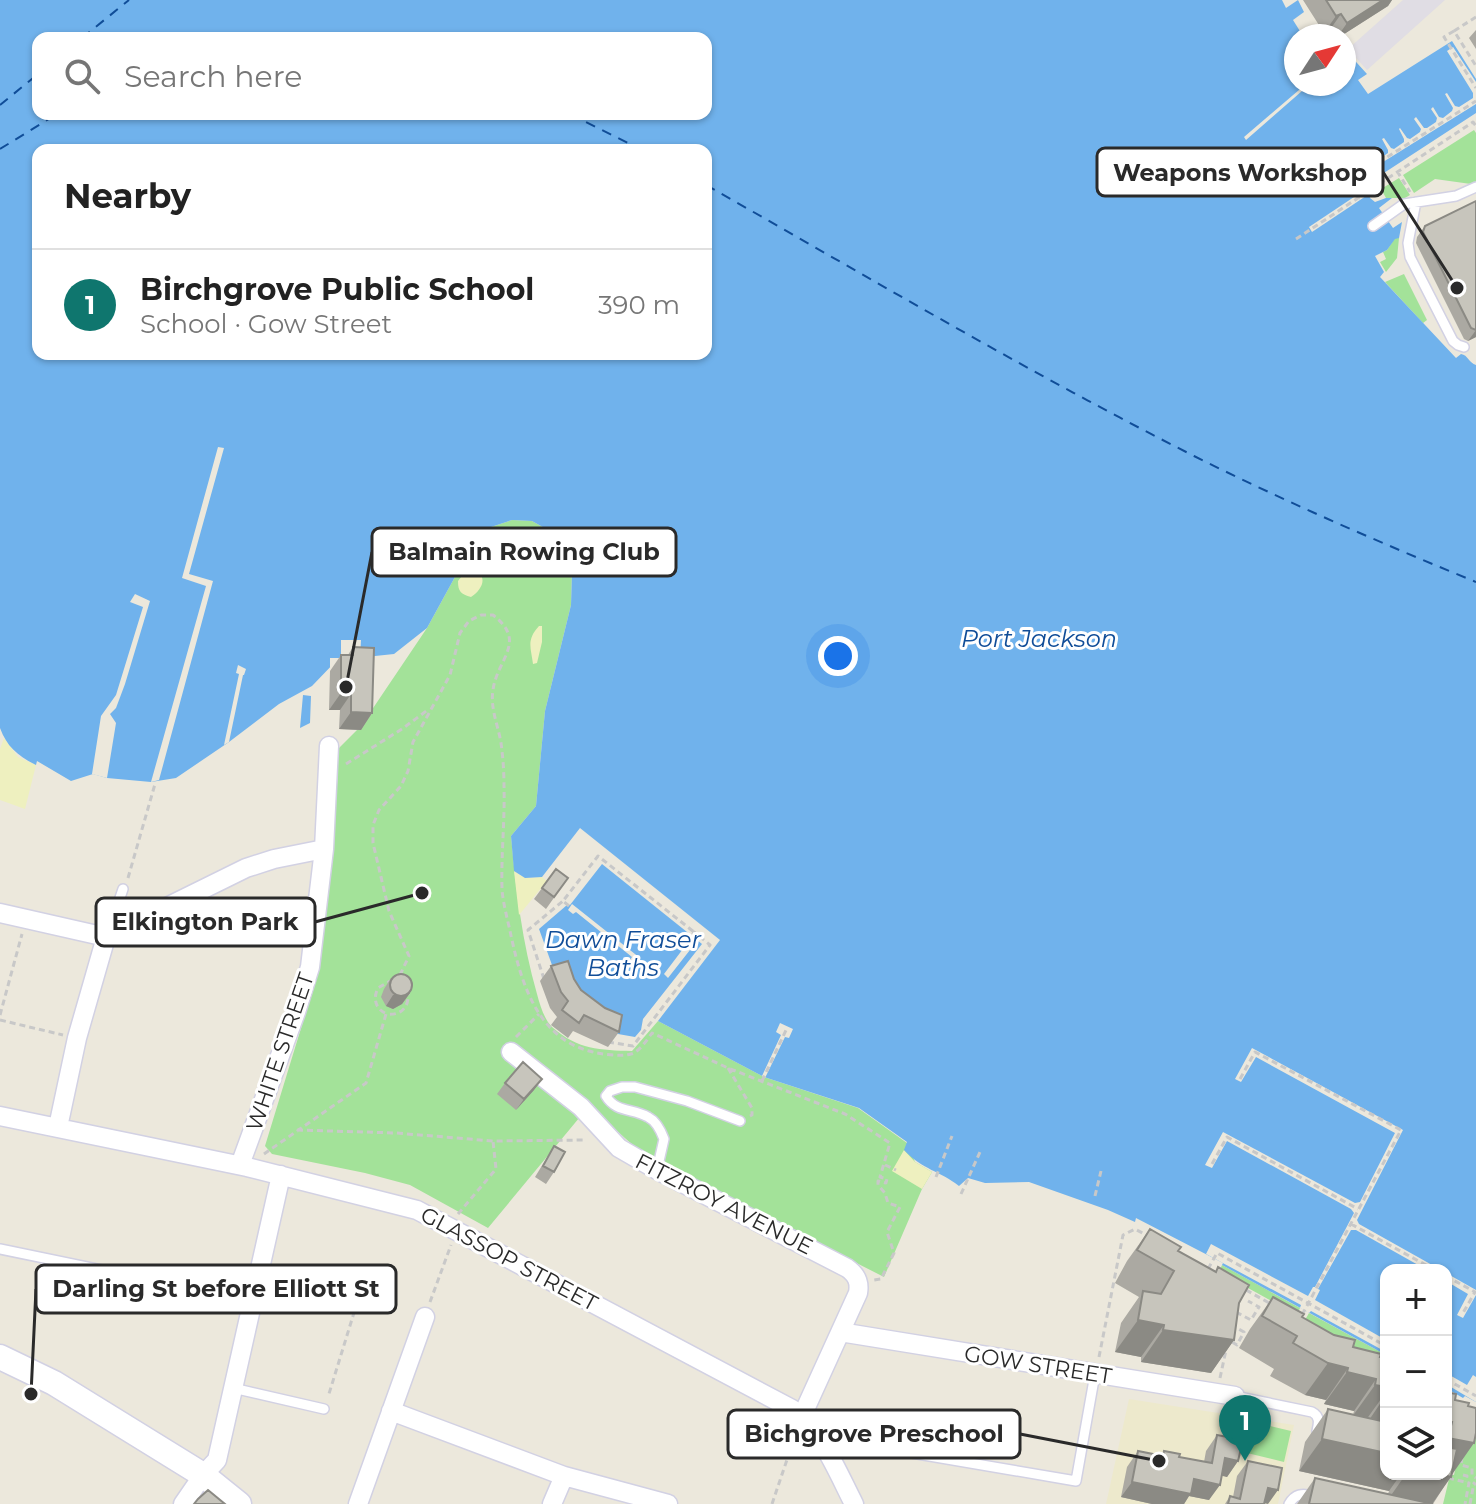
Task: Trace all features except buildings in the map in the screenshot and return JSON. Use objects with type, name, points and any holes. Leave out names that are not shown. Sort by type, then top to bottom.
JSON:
[{"type":"street","name":"WHITE STREET","points":[[243,1166],[310,967],[324,849],[329,746]]},
{"type":"street","points":[[0,913],[106,937],[246,868],[324,849]]},
{"type":"street","points":[[58,1127],[77,1038],[106,937]]},
{"type":"street","name":"FITZROY AVENUE","points":[[512,1046],[581,1107],[619,1148],[847,1268],[856,1275],[858,1287]]},
{"type":"street","name":"GLASSOP STREET","points":[[0,1116],[243,1166],[417,1210],[802,1416],[818,1437],[854,1504]]},
{"type":"street","points":[[183,1504],[217,1460],[281,1175]]},
{"type":"street","points":[[802,1416],[858,1287]]},
{"type":"street","points":[[358,1504],[425,1317]]},
{"type":"street","name":"GOW STREET","points":[[840,1332],[1226,1394]]},
{"type":"street","points":[[0,1357],[54,1383],[203,1475],[239,1504]]},
{"type":"street","points":[[391,1411],[564,1476],[668,1504]]},
{"type":"street","points":[[552,1504],[564,1476]]},
{"type":"lane","points":[[1373,226],[1404,204],[1456,196],[1476,187]]},
{"type":"lane","points":[[1416,202],[1408,243],[1410,257],[1453,341],[1464,347]]},
{"type":"lane","points":[[106,937],[123,889]]},
{"type":"lane","points":[[657,1170],[664,1139],[659,1128],[650,1117],[620,1109],[609,1102],[606,1096],[610,1091],[635,1087],[687,1101],[740,1121]]},
{"type":"lane","points":[[0,1249],[252,1301]]},
{"type":"lane","points":[[818,1437],[1076,1481],[1095,1374]]},
{"type":"lane","points":[[233,1388],[324,1409]]},
{"type":"lane","points":[[1226,1394],[1312,1412],[1318,1417],[1317,1433]]},
{"type":"lane","points":[[1289,1504],[1294,1497],[1304,1493],[1328,1500]]},
{"type":"path","points":[[1476,17],[1444,37],[1476,88]]},
{"type":"path","points":[[1454,31],[1476,66]]},
{"type":"path","points":[[1362,173],[1476,101]]},
{"type":"path","points":[[1296,239],[1473,122],[1476,126]]},
{"type":"path","points":[[1397,171],[1416,202]]},
{"type":"path","points":[[406,989],[408,1001],[403,1011],[392,1015],[378,1008],[376,992],[382,984],[397,982],[409,956],[389,911],[373,843],[373,825],[379,810],[401,786],[408,771],[413,742],[450,675],[460,633],[469,621],[481,615],[493,615],[507,629],[510,646],[493,688],[492,708],[501,743],[504,786],[502,893],[527,993],[543,1019],[573,1044],[595,1053],[630,1055],[652,1033],[728,1068],[763,1079],[845,1114],[890,1143],[880,1177],[887,1179],[886,1183],[878,1181],[878,1185],[888,1203],[900,1207],[887,1232],[894,1253],[881,1279],[858,1287]]},
{"type":"path","points":[[329,774],[402,729],[431,707]]},
{"type":"path","points":[[123,889],[128,881],[155,784]]},
{"type":"path","points":[[548,989],[528,930],[563,901],[598,856],[710,945],[633,1046],[597,1038]]},
{"type":"path","points":[[563,901],[569,906]]},
{"type":"path","points":[[27,919],[0,1018],[77,1038]]},
{"type":"path","points":[[243,1166],[366,1083],[386,1014]]},
{"type":"path","points":[[512,1046],[539,1014]]},
{"type":"path","points":[[543,1019],[549,1017],[554,1022]]},
{"type":"path","points":[[763,1079],[787,1028]]},
{"type":"path","points":[[1240,1079],[1255,1052],[1401,1130],[1299,1320]]},
{"type":"path","points":[[728,1068],[752,1108],[752,1115],[740,1121]]},
{"type":"path","points":[[297,1130],[396,1133],[493,1141],[586,1140]]},
{"type":"path","points":[[936,1177],[952,1136]]},
{"type":"path","points":[[1212,1164],[1227,1137],[1359,1210]]},
{"type":"path","points":[[425,1317],[452,1228],[496,1169],[493,1141]]},
{"type":"path","points":[[961,1194],[980,1152]]},
{"type":"path","points":[[883,1165],[896,1170]]},
{"type":"path","points":[[1095,1196],[1101,1171]]},
{"type":"path","points":[[1351,1224],[1424,1264]]},
{"type":"path","points":[[1095,1374],[1123,1235],[1135,1229],[1147,1236]]},
{"type":"path","points":[[1208,1269],[1217,1253],[1380,1343]]},
{"type":"path","points":[[260,1264],[361,1290],[324,1409]]},
{"type":"path","points":[[1452,1279],[1475,1292],[1463,1313]]},
{"type":"path","points":[[1247,1291],[1273,1305]]},
{"type":"path","points":[[1235,1312],[1251,1320],[1259,1307],[1248,1301]]},
{"type":"path","points":[[1228,1340],[1237,1345],[1244,1332],[1229,1324]]},
{"type":"path","points":[[1221,1343],[1227,1347],[1226,1394]]},
{"type":"path","points":[[1452,1383],[1475,1398]]},
{"type":"path","points":[[772,1504],[802,1416]]},
{"type":"path","points":[[1463,1452],[1461,1473],[1467,1476],[1466,1482]]},
{"type":"path","points":[[1461,1465],[1472,1468],[1472,1475],[1476,1478]]},
{"type":"path","points":[[1452,1479],[1469,1483],[1467,1504]]},
{"type":"path","points":[[1467,1504],[1474,1483],[1476,1485]]},
{"type":"shaded area","points":[[1403,0],[1445,0],[1367,70],[1356,58],[1356,42]]},
{"type":"shaded area","points":[[1129,1399],[1294,1425],[1278,1504],[1106,1504]]},
{"type":"green space","points":[[1474,130],[1476,182],[1435,179],[1414,193],[1403,175]]},
{"type":"green space","points":[[1399,178],[1410,195],[1386,198],[1381,189]]},
{"type":"green space","points":[[1395,238],[1399,238],[1397,258],[1386,272],[1380,262],[1386,259],[1383,252]]},
{"type":"green space","points":[[1404,274],[1427,320],[1423,323],[1385,282]]},
{"type":"green space","points":[[512,520],[532,521],[548,530],[563,548],[572,572],[571,605],[545,711],[536,806],[511,836],[524,935],[539,1003],[545,1016],[552,1027],[571,1040],[590,1047],[620,1051],[632,1051],[658,1021],[764,1077],[858,1108],[907,1143],[915,1162],[932,1172],[884,1277],[654,1160],[589,1106],[488,1228],[410,1185],[272,1154],[265,1146],[320,966],[338,773],[332,755],[361,726],[427,628],[473,544],[488,528]]},
{"type":"green space","points":[[1222,1265],[1300,1308],[1297,1315],[1219,1272]]},
{"type":"green space","points":[[1309,1313],[1380,1352],[1380,1362],[1305,1320]]},
{"type":"green space","points":[[1476,1414],[1476,1504],[1443,1504],[1449,1480],[1454,1475],[1467,1421]]},
{"type":"green space","points":[[1240,1419],[1291,1431],[1284,1462],[1247,1453],[1236,1436]]},
{"type":"sand","points":[[472,569],[481,575],[482,582],[471,597],[461,592],[458,581]]},
{"type":"sand","points":[[542,626],[542,642],[537,663],[533,664],[531,640]]},
{"type":"sand","points":[[4,738],[18,757],[36,765],[25,809],[0,800],[0,749]]},
{"type":"sand","points":[[514,871],[525,878],[542,877],[547,881],[519,915]]},
{"type":"sand","points":[[904,1150],[915,1162],[932,1172],[922,1189],[892,1171]]},
{"type":"water","name":"Port Jackson","points":[[0,0],[1282,0],[1286,8],[1298,0],[1304,12],[1293,20],[1296,24],[1284,24],[1284,96],[1356,96],[1356,62],[1367,74],[1358,80],[1368,94],[1452,41],[1476,79],[1476,113],[1356,193],[1360,200],[1369,194],[1375,202],[1392,198],[1379,208],[1393,228],[1402,222],[1399,238],[1375,256],[1384,272],[1380,277],[1456,358],[1461,354],[1476,365],[1476,1402],[1452,1392],[1452,1264],[1380,1264],[1380,1352],[1136,1218],[1135,1222],[1029,1182],[985,1183],[968,1178],[959,1186],[911,1157],[904,1150],[907,1142],[859,1108],[764,1077],[658,1021],[720,940],[580,828],[542,877],[525,878],[514,871],[511,836],[536,806],[545,711],[571,605],[572,573],[563,548],[548,530],[532,521],[512,520],[488,528],[473,544],[427,628],[394,654],[337,660],[312,686],[279,704],[176,778],[151,782],[93,774],[71,781],[37,761],[36,765],[10,746],[0,728]]},
{"type":"water","points":[[303,695],[311,696],[310,723],[300,728]]},
{"type":"water","name":"Dawn Fraser Baths","points":[[602,864],[702,944],[643,1019],[641,1030],[635,1037],[594,1024],[552,965],[539,929],[570,905]]},
{"type":"pier","points":[[1453,47],[1476,82],[1476,104],[1359,177],[1349,161],[1352,159],[1361,169],[1371,163],[1368,149],[1374,158],[1379,159],[1388,153],[1382,139],[1394,149],[1404,142],[1400,128],[1410,139],[1420,132],[1414,119],[1416,117],[1424,128],[1436,122],[1433,107],[1443,118],[1453,108],[1445,94],[1459,107],[1473,98],[1473,93],[1447,51]]},
{"type":"pier","points":[[1292,96],[1296,96],[1246,140],[1244,137]]},
{"type":"pier","points":[[1357,195],[1360,200],[1312,232],[1309,227]]},
{"type":"pier","points":[[218,447],[224,448],[189,574],[213,581],[159,780],[151,782],[206,586],[182,578]]},
{"type":"pier","points":[[135,594],[150,601],[125,684],[116,708],[110,714],[116,723],[107,778],[92,774],[101,716],[116,695],[143,607],[130,602]]},
{"type":"pier","points":[[341,640],[361,640],[360,659],[376,661],[362,661],[330,671],[330,658],[341,658]]},
{"type":"pier","points":[[238,665],[246,669],[229,742],[224,745],[239,674],[236,673]]},
{"type":"pier","points":[[572,904],[640,958],[636,964],[630,960],[632,957],[576,912],[573,914],[568,910]]},
{"type":"pier","points":[[692,937],[697,941],[668,978],[664,974]]},
{"type":"pier","points":[[780,1023],[793,1029],[789,1038],[785,1037],[765,1078],[762,1076],[781,1035],[776,1032]]},
{"type":"pier","points":[[1252,1048],[1403,1130],[1357,1220],[1359,1224],[1430,1264],[1416,1264],[1351,1230],[1315,1300],[1380,1337],[1380,1349],[1311,1311],[1309,1313],[1300,1308],[1301,1305],[1206,1254],[1211,1244],[1308,1296],[1354,1213],[1351,1209],[1227,1141],[1212,1168],[1205,1165],[1223,1132],[1355,1203],[1360,1202],[1395,1133],[1256,1057],[1241,1082],[1235,1079]]},
{"type":"pier","points":[[1452,1276],[1476,1290],[1463,1318],[1457,1315],[1468,1294],[1452,1285]]},
{"type":"pier","points":[[1473,1375],[1476,1377],[1476,1402],[1452,1388],[1452,1376],[1467,1385]]},
{"type":"ferry route","points":[[89,32],[129,0]]},
{"type":"ferry route","points":[[0,105],[32,79]]},
{"type":"ferry route","points":[[0,149],[47,120]]},
{"type":"ferry route","points":[[582,120],[630,144]]},
{"type":"ferry route","points":[[712,188],[1009,358],[1194,456],[1334,522],[1476,582]]},
{"type":"place","name":"Weapons Workshop","points":[[1457,288]]},
{"type":"place","name":"Balmain Rowing Club","points":[[346,687]]},
{"type":"place","name":"Elkington Park","points":[[422,893]]},
{"type":"place","name":"Darling St before Elliott St","points":[[31,1394]]},
{"type":"place","name":"Bichgrove Preschool","points":[[1159,1461]]},
{"type":"place","name":"Birchgrove Public School","points":[[1245,1461]]}]
